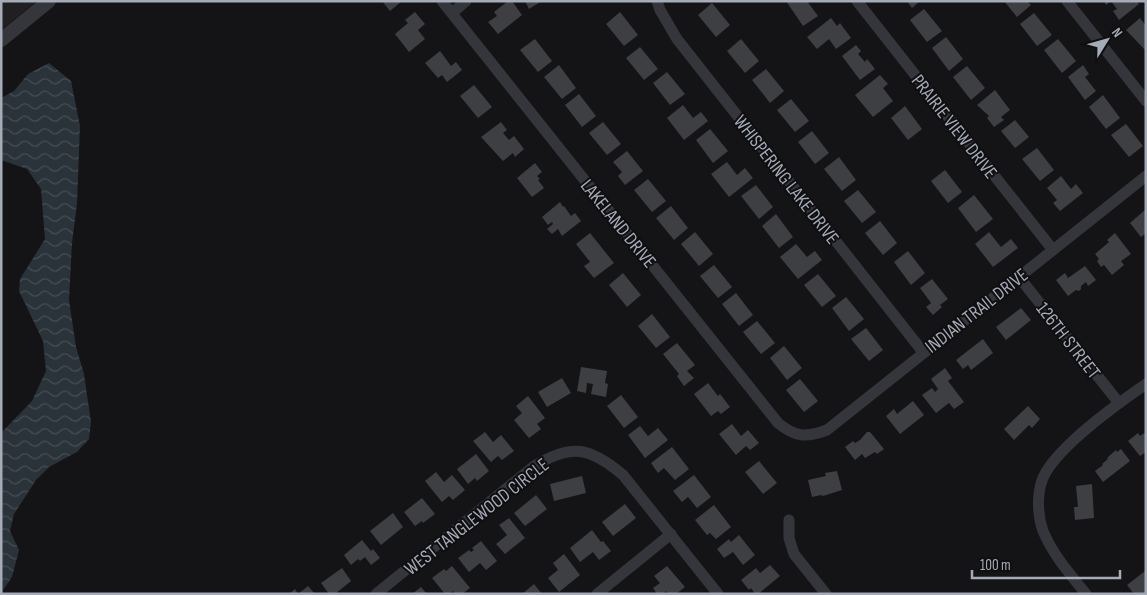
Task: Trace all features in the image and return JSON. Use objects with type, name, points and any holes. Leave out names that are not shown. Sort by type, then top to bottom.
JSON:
[{"type":"street","points":[[1,40],[49,1]]},
{"type":"street","name":"LAKELAND DRIVE","points":[[442,1],[778,423],[790,433],[803,435]]},
{"type":"street","points":[[452,13],[466,1]]},
{"type":"street","name":"WHISPERING LAKE DRIVE","points":[[657,1],[660,10],[677,38],[923,352]]},
{"type":"street","name":"PRAIRIE VIEW DRIVE","points":[[857,1],[1053,250]]},
{"type":"street","points":[[1066,1],[1146,101]]},
{"type":"street","name":"INDIAN TRAIL DRIVE","points":[[803,435],[816,434],[827,430],[1146,176]]},
{"type":"street","name":"126TH STREET","points":[[1019,277],[1119,403]]},
{"type":"street","points":[[1086,594],[1056,556],[1043,530],[1037,500],[1045,473],[1066,448],[1119,403],[1146,384]]},
{"type":"street","name":"WEST TANGLEWOOD CIRCLE","points":[[376,594],[533,467],[567,452],[582,451],[602,459],[623,475],[671,534]]},
{"type":"street","points":[[789,520],[789,538],[794,554],[826,594]]},
{"type":"street","points":[[597,594],[671,534],[718,594]]},
{"type":"shaded area","points":[[1,1],[37,1],[1,30]]},
{"type":"water","points":[[49,63],[71,81],[80,126],[77,203],[72,243],[69,300],[76,347],[84,374],[91,422],[89,439],[77,452],[49,467],[36,480],[14,514],[10,531],[19,550],[12,577],[1,593],[1,433],[32,401],[46,371],[43,341],[19,291],[20,279],[45,239],[41,189],[27,169],[1,160],[1,98],[14,91],[28,74]]},
{"type":"building","points":[[382,1],[402,1],[390,11]]},
{"type":"building","points":[[508,1],[512,1],[522,15],[498,34],[488,22],[497,16],[494,12]]},
{"type":"building","points":[[525,1],[542,1],[529,9]]},
{"type":"building","points":[[786,1],[807,1],[818,16],[803,26]]},
{"type":"building","points":[[907,1],[920,1],[912,8]]},
{"type":"building","points":[[1004,1],[1027,1],[1031,5],[1017,17]]},
{"type":"building","points":[[1111,1],[1137,1],[1139,4],[1119,20],[1113,11],[1117,9]]},
{"type":"building","points":[[712,3],[730,25],[716,37],[698,15]]},
{"type":"building","points":[[924,9],[942,31],[927,42],[910,20]]},
{"type":"building","points":[[415,12],[425,24],[418,30],[425,39],[409,52],[395,34],[408,23],[405,20]]},
{"type":"building","points":[[620,12],[638,35],[624,46],[606,24]]},
{"type":"building","points":[[1034,13],[1052,35],[1037,46],[1020,24]]},
{"type":"building","points":[[831,18],[837,26],[840,23],[851,38],[836,49],[829,39],[817,49],[807,37]]},
{"type":"building","points":[[1140,18],[1146,26],[1146,51],[1126,30]]},
{"type":"building","points":[[946,37],[963,59],[949,71],[932,48]]},
{"type":"building","points":[[535,39],[552,61],[538,72],[520,50]]},
{"type":"building","points":[[741,39],[759,61],[745,73],[727,51]]},
{"type":"building","points":[[1058,39],[1076,61],[1062,73],[1044,50]]},
{"type":"building","points":[[856,45],[861,51],[858,54],[865,62],[867,59],[875,69],[860,80],[842,56]]},
{"type":"building","points":[[640,47],[658,69],[644,80],[626,58]]},
{"type":"building","points":[[440,51],[451,66],[456,62],[462,70],[447,82],[442,75],[438,78],[425,63]]},
{"type":"building","points":[[559,65],[576,88],[562,99],[544,77]]},
{"type":"building","points":[[1083,65],[1089,74],[1085,77],[1096,91],[1085,100],[1068,77]]},
{"type":"building","points":[[967,66],[985,88],[971,100],[953,77]]},
{"type":"building","points":[[766,69],[784,91],[770,103],[752,80]]},
{"type":"building","points":[[667,72],[685,94],[670,105],[653,83]]},
{"type":"building","points":[[880,75],[888,84],[883,88],[893,101],[873,117],[855,95]]},
{"type":"building","points":[[474,85],[492,107],[478,118],[460,96]]},
{"type":"building","points":[[995,90],[1010,110],[1001,117],[1004,120],[994,127],[987,118],[989,116],[977,105]]},
{"type":"building","points":[[579,94],[596,116],[582,127],[565,105]]},
{"type":"building","points":[[1103,95],[1120,118],[1106,129],[1089,107]]},
{"type":"building","points":[[791,99],[809,121],[795,132],[777,110]]},
{"type":"building","points":[[683,105],[693,118],[701,112],[708,121],[684,140],[667,118]]},
{"type":"building","points":[[905,106],[922,129],[908,140],[891,118]]},
{"type":"building","points":[[1015,120],[1029,137],[1015,148],[1001,131]]},
{"type":"building","points":[[501,122],[507,130],[503,133],[509,140],[514,136],[524,149],[515,157],[513,153],[503,161],[481,137]]},
{"type":"building","points":[[603,122],[621,144],[607,155],[589,133]]},
{"type":"building","points":[[1126,124],[1143,146],[1129,157],[1111,135]]},
{"type":"building","points":[[710,129],[728,151],[713,163],[696,140]]},
{"type":"building","points":[[812,131],[829,153],[815,164],[798,142]]},
{"type":"building","points":[[1037,148],[1054,170],[1040,181],[1022,159]]},
{"type":"building","points":[[627,151],[643,171],[625,185],[618,176],[622,172],[613,162]]},
{"type":"building","points":[[839,157],[856,180],[842,191],[824,169]]},
{"type":"building","points":[[727,162],[737,175],[745,168],[753,178],[729,197],[711,174]]},
{"type":"building","points":[[535,163],[542,172],[537,176],[544,188],[532,197],[517,178]]},
{"type":"building","points":[[945,170],[962,192],[948,203],[931,181]]},
{"type":"building","points":[[1061,176],[1071,189],[1076,184],[1083,193],[1060,211],[1053,203],[1057,200],[1047,188]]},
{"type":"building","points":[[648,179],[666,201],[652,212],[634,190]]},
{"type":"building","points":[[756,185],[773,207],[759,219],[741,196]]},
{"type":"building","points":[[858,190],[876,212],[862,223],[844,201]]},
{"type":"building","points":[[974,195],[993,219],[976,232],[958,208]]},
{"type":"building","points":[[560,202],[571,216],[575,213],[581,221],[562,236],[558,229],[552,234],[547,229],[553,224],[552,222],[548,225],[542,217]]},
{"type":"building","points":[[671,206],[688,228],[674,240],[656,218]]},
{"type":"building","points":[[1146,209],[1146,233],[1141,237],[1130,223]]},
{"type":"building","points":[[776,214],[793,237],[779,248],[762,226]]},
{"type":"building","points":[[880,221],[897,243],[883,255],[865,233]]},
{"type":"building","points":[[695,232],[713,254],[699,266],[681,244]]},
{"type":"building","points":[[989,232],[1001,247],[1011,239],[1018,248],[993,267],[975,244]]},
{"type":"building","points":[[590,233],[614,263],[594,278],[584,266],[590,262],[576,244]]},
{"type":"building","points":[[1115,233],[1131,254],[1121,261],[1124,265],[1112,275],[1104,265],[1101,267],[1097,261],[1099,259],[1095,254],[1109,242],[1107,240]]},
{"type":"building","points":[[796,244],[807,257],[815,251],[822,260],[798,279],[780,257]]},
{"type":"building","points":[[908,251],[925,273],[911,285],[894,262]]},
{"type":"building","points":[[714,265],[732,287],[718,298],[700,276]]},
{"type":"building","points":[[1085,266],[1096,280],[1088,286],[1086,282],[1079,291],[1076,290],[1068,296],[1056,280],[1065,273],[1068,278]]},
{"type":"building","points":[[623,273],[641,295],[627,307],[609,285]]},
{"type":"building","points":[[818,274],[836,296],[822,307],[804,285]]},
{"type":"building","points":[[932,279],[948,299],[940,305],[942,307],[933,315],[926,307],[931,303],[920,288]]},
{"type":"building","points":[[736,293],[753,315],[739,326],[722,304]]},
{"type":"building","points":[[846,297],[864,319],[849,331],[832,308]]},
{"type":"building","points":[[1021,308],[1031,320],[1006,340],[996,327]]},
{"type":"building","points":[[652,314],[670,337],[656,348],[638,326]]},
{"type":"building","points":[[757,321],[775,343],[761,354],[743,332]]},
{"type":"building","points":[[866,328],[883,350],[869,361],[851,339]]},
{"type":"building","points":[[983,339],[993,353],[971,370],[968,365],[963,369],[956,360]]},
{"type":"building","points":[[677,343],[695,365],[687,371],[694,378],[684,386],[677,376],[679,374],[663,354]]},
{"type":"building","points":[[784,346],[802,368],[787,380],[770,358]]},
{"type":"building","points":[[581,367],[607,371],[605,383],[608,384],[606,397],[591,394],[593,384],[587,383],[586,393],[577,391]]},
{"type":"building","points":[[945,368],[952,378],[948,381],[964,402],[954,409],[949,403],[936,413],[922,395],[932,388],[935,392],[938,389],[931,379]]},
{"type":"building","points":[[562,378],[571,393],[547,407],[538,392]]},
{"type":"building","points":[[800,379],[818,401],[804,412],[786,390]]},
{"type":"building","points":[[708,383],[730,407],[721,414],[718,411],[711,416],[694,394]]},
{"type":"building","points":[[621,395],[638,417],[624,428],[607,406]]},
{"type":"building","points":[[528,396],[545,418],[537,424],[541,429],[529,438],[514,420],[522,413],[516,406]]},
{"type":"building","points":[[913,401],[924,415],[900,434],[886,416],[894,409],[897,414]]},
{"type":"building","points":[[1028,406],[1040,419],[1032,428],[1029,425],[1014,440],[1004,429]]},
{"type":"building","points":[[732,424],[741,436],[748,430],[759,443],[750,450],[746,446],[736,455],[719,434]]},
{"type":"building","points":[[640,426],[648,436],[658,428],[668,440],[645,458],[628,435]]},
{"type":"building","points":[[485,432],[493,442],[501,435],[514,451],[502,460],[498,456],[491,462],[473,441]]},
{"type":"building","points":[[867,432],[870,432],[884,449],[877,454],[875,452],[865,458],[862,454],[855,460],[845,447],[853,441],[855,443],[860,440]]},
{"type":"building","points":[[1146,432],[1146,452],[1140,456],[1128,441],[1138,433],[1140,436]]},
{"type":"building","points":[[672,447],[689,469],[675,480],[664,468],[658,473],[651,463]]},
{"type":"building","points":[[1121,449],[1130,461],[1103,482],[1095,471],[1116,450],[1117,452]]},
{"type":"building","points":[[476,454],[489,471],[477,481],[475,478],[468,484],[457,469]]},
{"type":"building","points":[[759,461],[777,483],[763,494],[745,472]]},
{"type":"building","points":[[837,471],[842,490],[823,496],[812,497],[808,480],[826,476],[825,473]]},
{"type":"building","points":[[436,472],[444,482],[452,475],[465,490],[453,500],[449,496],[442,502],[425,481]]},
{"type":"building","points":[[694,475],[711,497],[697,508],[688,497],[682,502],[673,491]]},
{"type":"building","points":[[582,476],[586,493],[554,501],[550,484]]},
{"type":"building","points":[[1092,484],[1094,518],[1075,520],[1074,507],[1078,507],[1076,486]]},
{"type":"building","points":[[536,495],[547,509],[525,526],[514,513]]},
{"type":"building","points":[[422,498],[435,514],[423,523],[422,521],[415,526],[404,512]]},
{"type":"building","points":[[625,504],[636,518],[613,536],[602,522]]},
{"type":"building","points":[[714,505],[731,527],[716,539],[710,533],[707,535],[695,520]]},
{"type":"building","points":[[393,513],[403,527],[381,545],[370,531]]},
{"type":"building","points":[[509,518],[525,538],[505,554],[496,544],[507,535],[499,525]]},
{"type":"building","points":[[592,530],[611,551],[599,560],[593,552],[580,562],[570,548]]},
{"type":"building","points":[[739,535],[755,555],[743,565],[733,552],[724,558],[717,549],[729,539],[731,542]]},
{"type":"building","points":[[362,540],[380,558],[371,565],[365,557],[360,561],[358,559],[351,565],[344,555]]},
{"type":"building","points":[[481,541],[497,561],[486,570],[480,563],[469,572],[458,558],[469,550],[471,552],[474,550],[472,548]]},
{"type":"building","points":[[564,554],[580,575],[559,592],[548,578],[558,570],[553,563]]},
{"type":"building","points":[[770,565],[780,576],[758,594],[755,594],[751,588],[749,590],[741,580],[756,568],[760,573]]},
{"type":"building","points":[[452,566],[470,588],[462,594],[455,594],[453,591],[445,594],[432,578],[444,569],[446,571]]},
{"type":"building","points":[[667,566],[685,587],[676,594],[668,594],[666,591],[663,594],[657,594],[653,588],[660,583],[654,576]]},
{"type":"building","points":[[342,568],[351,581],[335,594],[329,594],[321,583]]},
{"type":"building","points":[[1145,571],[1146,594],[1134,594],[1127,585]]},
{"type":"building","points":[[534,584],[542,594],[522,594]]},
{"type":"building","points":[[308,586],[315,594],[298,594]]},
{"type":"building","points":[[421,587],[427,594],[412,594]]},
{"type":"building","points":[[295,589],[298,594],[289,594]]}]
